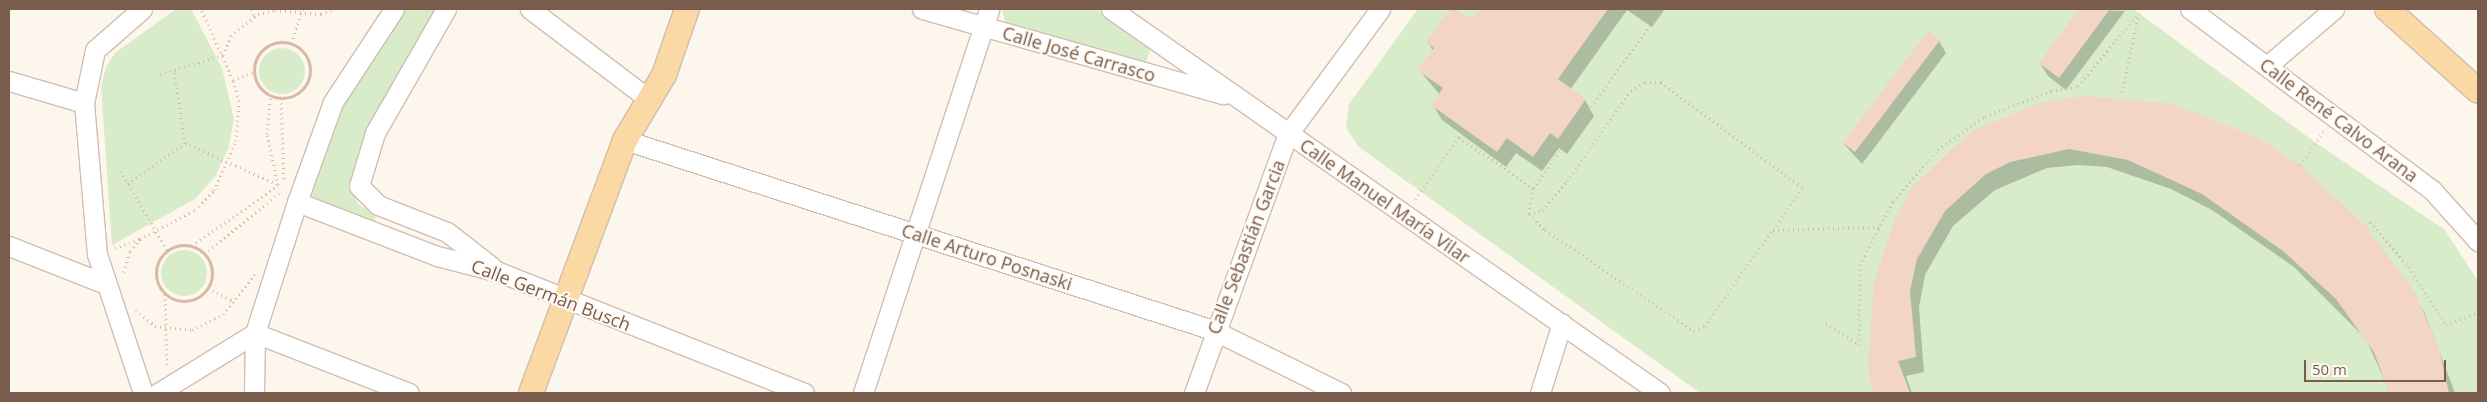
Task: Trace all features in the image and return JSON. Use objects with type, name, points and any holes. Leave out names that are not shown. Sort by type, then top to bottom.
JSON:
[{"type":"main road","points":[[531,393],[625,140],[664,75],[688,9]]},
{"type":"main road","points":[[2387,9],[2478,91]]},
{"type":"street","points":[[142,9],[95,50],[84,103],[97,254],[103,284],[143,393]]},
{"type":"street","points":[[254,393],[255,333],[297,202],[333,102],[394,9]]},
{"type":"street","points":[[446,9],[375,133],[359,186],[378,205],[447,232],[499,272]]},
{"type":"street","points":[[530,9],[650,100]]},
{"type":"street","name":"Calle José Carrasco","points":[[922,9],[1236,98]]},
{"type":"street","points":[[863,393],[913,234],[989,9]]},
{"type":"street","name":"Calle Manuel María Vilar","points":[[1111,9],[1660,393]]},
{"type":"street","name":"Calle Sebastián Garcia","points":[[1194,393],[1213,330],[1288,134],[1380,9]]},
{"type":"street","name":"Calle René Calvo Arana","points":[[2190,9],[2432,190],[2478,241]]},
{"type":"street","points":[[2267,66],[2334,9]]},
{"type":"street","points":[[9,82],[84,103]]},
{"type":"street","name":"Calle Arturo Posnaski","points":[[625,140],[1213,330],[1341,393]]},
{"type":"street","name":"Calle Germán Busch","points":[[297,202],[437,256],[499,272],[804,393]]},
{"type":"street","points":[[9,246],[103,284]]},
{"type":"street","points":[[1540,393],[1562,323]]},
{"type":"street","points":[[164,390],[255,333]]},
{"type":"street","points":[[255,333],[409,393]]},
{"type":"path","points":[[97,254],[140,239],[195,210],[214,190],[229,163],[239,120],[233,80],[201,9]]},
{"type":"path","points":[[252,9],[254,17]]},
{"type":"path","points":[[223,55],[231,36],[254,17],[275,10],[321,14],[334,9]]},
{"type":"path","points":[[1529,214],[1533,188],[1662,9]]},
{"type":"path","points":[[291,43],[302,11]]},
{"type":"path","points":[[1826,323],[1859,345],[1860,265],[1893,201],[1938,150],[1986,116],[2051,91],[2078,86],[2139,13],[2121,96]]},
{"type":"path","points":[[291,43],[308,59],[310,74],[297,94],[281,98],[270,96],[259,86],[254,72],[257,57],[268,45],[291,43]]},
{"type":"path","points":[[160,74],[223,55]]},
{"type":"path","points":[[174,70],[185,143]]},
{"type":"path","points":[[233,80],[254,72]]},
{"type":"path","points":[[1645,82],[1661,82],[1803,188],[1704,326],[1694,331],[1546,230],[1529,214],[1542,210],[1567,181],[1631,91],[1645,82]]},
{"type":"path","points":[[270,96],[268,134],[278,185]]},
{"type":"path","points":[[281,98],[284,187]]},
{"type":"path","points":[[2300,165],[2334,116]]},
{"type":"path","points":[[1404,214],[1459,137],[1533,188]]},
{"type":"path","points":[[185,143],[284,187]]},
{"type":"path","points":[[128,184],[185,143]]},
{"type":"path","points":[[121,171],[167,250]]},
{"type":"path","points":[[167,250],[192,246],[278,185]]},
{"type":"path","points":[[205,254],[284,187]]},
{"type":"path","points":[[2366,226],[2370,222],[2409,267],[2446,325],[2478,313]]},
{"type":"path","points":[[1773,230],[1880,227]]},
{"type":"path","points":[[124,279],[130,251],[140,239]]},
{"type":"path","points":[[165,294],[188,301],[208,288],[212,270],[205,254],[192,246]]},
{"type":"path","points":[[164,390],[165,294],[156,271],[167,250]]},
{"type":"path","points":[[131,303],[140,316],[164,328],[192,330],[210,323],[232,301],[251,275],[273,277]]},
{"type":"path","points":[[208,288],[232,301]]},
{"type":"green space","points":[[176,9],[191,9],[222,68],[234,119],[228,149],[216,175],[195,199],[112,245],[101,87],[106,67],[115,53]]},
{"type":"green space","points":[[406,9],[437,9],[379,108],[350,184],[358,204],[376,215],[374,225],[313,200],[311,187],[341,110]]},
{"type":"green space","points":[[1002,9],[1097,9],[1151,48],[1146,62],[1005,22]]},
{"type":"green space","points":[[1418,9],[2133,9],[2316,143],[2445,230],[2478,281],[2478,393],[1700,393],[1359,147],[1346,128],[1349,104]]},
{"type":"green space","points":[[282,48],[295,52],[301,58],[305,71],[301,84],[295,90],[282,94],[269,90],[263,84],[259,71],[263,58],[269,52]]},
{"type":"green space","points":[[189,250],[193,251],[203,260],[206,264],[206,282],[197,292],[189,296],[179,296],[171,292],[162,282],[161,268],[165,260],[175,251]]},
{"type":"building","points":[[1450,9],[1473,19],[1481,9],[1608,9],[1558,79],[1586,99],[1558,139],[1550,133],[1533,157],[1507,138],[1497,152],[1431,105],[1443,88],[1417,70],[1434,48],[1426,42]]},
{"type":"building","points":[[2079,9],[2110,9],[2059,78],[2039,63]]},
{"type":"building","points":[[1928,31],[1940,40],[1855,152],[1843,143]]},
{"type":"building","points":[[2084,96],[2174,104],[2258,138],[2300,165],[2366,226],[2416,294],[2439,349],[2449,393],[2389,393],[2374,352],[2336,299],[2283,251],[2202,194],[2128,160],[2069,149],[2010,162],[1986,174],[1945,211],[1917,259],[1910,291],[1916,357],[1898,361],[1910,393],[1872,393],[1868,365],[1874,282],[1896,217],[1912,187],[1972,131],[2039,103]]}]
